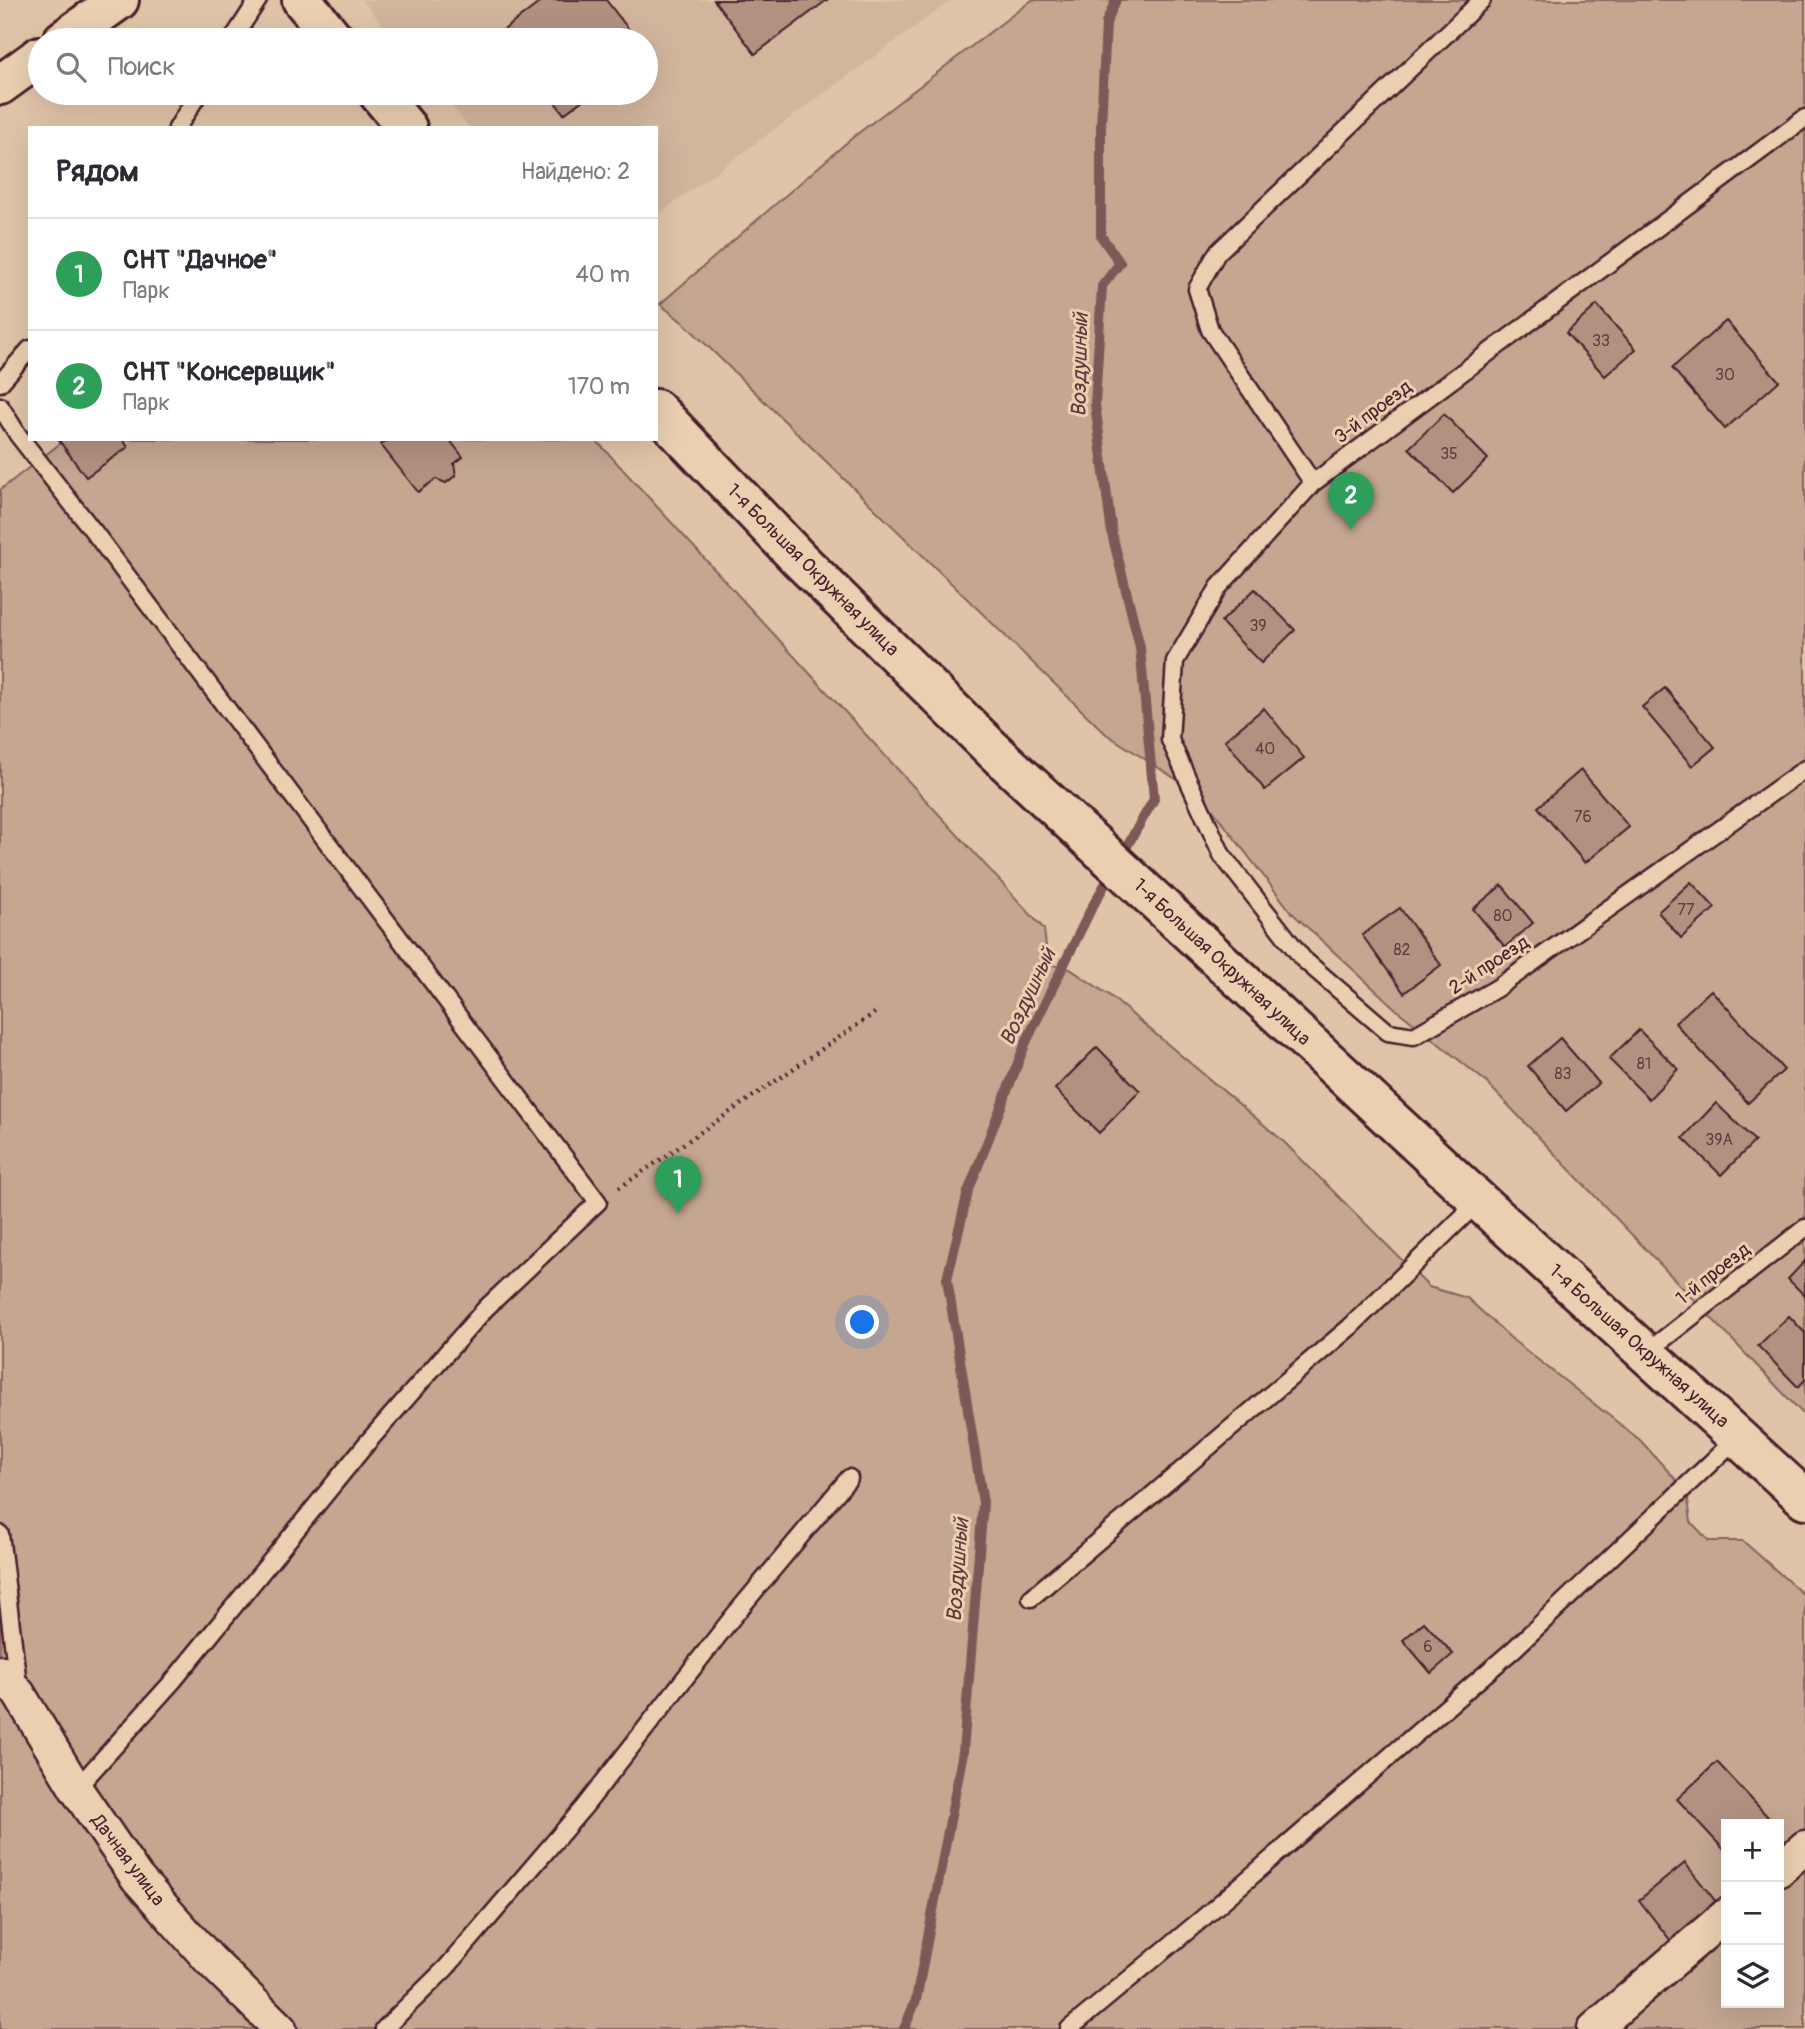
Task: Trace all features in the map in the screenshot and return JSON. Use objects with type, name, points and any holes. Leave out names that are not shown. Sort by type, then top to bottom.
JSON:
[{"type":"street","points":[[80,28],[119,0]]},
{"type":"street","points":[[302,0],[325,28]]},
{"type":"street","points":[[0,85],[28,65]]},
{"type":"street","points":[[388,105],[405,126]]},
{"type":"street","name":"1-я Большая Окружная улица","points":[[658,411],[799,559],[993,750],[1805,1499]]},
{"type":"street","name":"Дачная улица","points":[[9,1683],[136,1878],[209,1959],[280,2029]]},
{"type":"street","points":[[1784,1866],[1805,1847]]},
{"type":"street","points":[[1594,2029],[1721,1919]]},
{"type":"lane","points":[[240,28],[258,0]]},
{"type":"lane","points":[[1313,482],[1210,330],[1197,289],[1217,253],[1482,0]]},
{"type":"lane","points":[[178,126],[191,105]]},
{"type":"lane","name":"3-й проезд","points":[[1222,855],[1170,740],[1175,661],[1219,587],[1313,482],[1805,118]]},
{"type":"lane","points":[[0,383],[28,351]]},
{"type":"lane","points":[[0,406],[18,435],[94,532],[598,1202],[477,1319],[367,1443],[173,1681],[76,1788]]},
{"type":"lane","name":"2-й проезд","points":[[1222,855],[1303,959],[1388,1032],[1414,1036],[1497,988],[1805,769]]},
{"type":"lane","points":[[1031,1598],[1350,1326],[1479,1201]]},
{"type":"lane","name":"1-й проезд","points":[[1647,1352],[1805,1228]]},
{"type":"lane","points":[[1069,2029],[1203,1918],[1514,1649],[1738,1437]]},
{"type":"lane","points":[[384,2029],[446,1968],[584,1807],[732,1618],[849,1478]]},
{"type":"lane","points":[[0,1534],[9,1683]]},
{"type":"path","points":[[598,1202],[879,1010]]},
{"type":"shaded area","points":[[362,0],[952,0],[658,215],[658,126],[468,126],[450,105],[658,105],[658,28],[386,28]]},
{"type":"shaded area","points":[[1032,0],[1805,0],[1805,1416],[1485,1081],[1398,1011],[1292,913],[1202,796],[1106,734],[687,326],[660,304],[852,138]]},
{"type":"shaded area","points":[[63,441],[597,441],[1044,929],[1048,964],[1070,969],[1109,995],[1282,1140],[1429,1287],[1467,1298],[1514,1341],[1640,1440],[1687,1492],[1691,1522],[1709,1541],[1743,1541],[1805,1596],[1805,2029],[0,2029],[0,490]]},
{"type":"building","points":[[543,0],[606,0],[628,28],[506,28]]},
{"type":"building","points":[[714,0],[827,0],[755,54]]},
{"type":"building","points":[[557,105],[576,105],[564,114]]},
{"type":"building","points":[[1597,305],[1636,349],[1605,376],[1566,333]]},
{"type":"building","points":[[1726,321],[1779,381],[1725,429],[1672,368]]},
{"type":"building","points":[[1444,414],[1488,459],[1453,493],[1409,448]]},
{"type":"building","points":[[59,441],[124,441],[128,447],[86,477]]},
{"type":"building","points":[[386,441],[451,441],[463,457],[454,464],[456,475],[446,483],[436,479],[418,492],[381,445]]},
{"type":"building","points":[[1255,589],[1295,630],[1261,663],[1221,622]]},
{"type":"building","points":[[1665,688],[1715,747],[1692,766],[1642,707]]},
{"type":"building","points":[[1264,708],[1304,758],[1265,790],[1225,740]]},
{"type":"building","points":[[1581,770],[1629,827],[1585,863],[1538,807]]},
{"type":"building","points":[[1691,882],[1715,908],[1681,938],[1658,912]]},
{"type":"building","points":[[1502,885],[1533,923],[1505,947],[1473,909]]},
{"type":"building","points":[[1400,908],[1441,965],[1404,993],[1362,935]]},
{"type":"building","points":[[1711,990],[1784,1070],[1748,1103],[1675,1023]]},
{"type":"building","points":[[1639,1030],[1678,1069],[1649,1099],[1609,1059]]},
{"type":"building","points":[[1560,1038],[1599,1083],[1566,1111],[1528,1066]]},
{"type":"building","points":[[1097,1047],[1140,1091],[1099,1133],[1055,1089]]},
{"type":"building","points":[[1716,1103],[1755,1141],[1721,1175],[1683,1138]]},
{"type":"building","points":[[1805,1261],[1805,1296],[1788,1279]]},
{"type":"building","points":[[1789,1316],[1805,1333],[1805,1380],[1798,1387],[1758,1346]]},
{"type":"building","points":[[1424,1622],[1453,1654],[1431,1673],[1403,1640]]},
{"type":"building","points":[[1717,1762],[1768,1817],[1721,1819],[1721,1847],[1677,1799]]},
{"type":"building","points":[[1685,1863],[1721,1908],[1674,1945],[1639,1900]]},
{"type":"waterway","name":"Воздушный","points":[[1116,0],[1106,23],[1101,127],[1101,236],[1120,263],[1102,286],[1095,404],[1112,534],[1140,647],[1154,799],[1120,858]]},
{"type":"waterway","name":"Воздушный","points":[[904,2029],[916,2000],[963,1752],[983,1503],[947,1279],[968,1192],[1026,1042],[1112,872]]},
{"type":"place","name":"СНТ \"Консервщик\"","points":[[1351,530]]},
{"type":"place","name":"СНТ \"Дачное\"","points":[[678,1214]]}]
